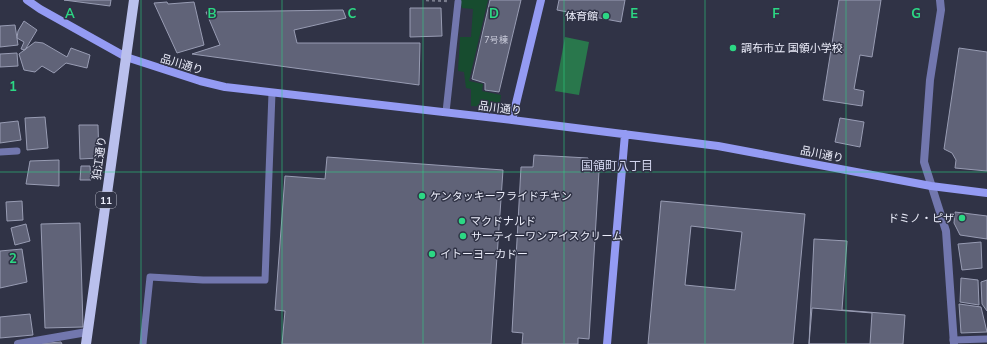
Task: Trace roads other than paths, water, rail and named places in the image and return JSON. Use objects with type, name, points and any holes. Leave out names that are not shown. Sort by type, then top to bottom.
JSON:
[{"type":"main road","name":"狛江通り","points":[[86,344],[134,0]]},
{"type":"street","name":"品川通り","points":[[27,0],[126,57],[200,81],[225,87],[446,112],[718,146],[931,186],[987,193]]},
{"type":"street","points":[[512,120],[541,0]]},
{"type":"street","points":[[940,0],[941,10],[930,80],[924,162],[946,231],[953,342]]},
{"type":"street","points":[[607,344],[625,134]]},
{"type":"street","points":[[18,344],[87,332]]},
{"type":"lane","points":[[446,112],[458,2]]},
{"type":"lane","points":[[143,344],[150,277],[203,280],[265,280],[272,93]]},
{"type":"lane","points":[[0,152],[18,151]]},
{"type":"lane","points":[[953,342],[987,339]]},
{"type":"place","name":"体育館","points":[[606,16]]},
{"type":"place","name":"調布市立 国領小学校","points":[[733,48]]},
{"type":"place","name":"ケンタッキーフライドチキン","points":[[422,196]]},
{"type":"place","name":"ドミノ・ピザ","points":[[962,218]]},
{"type":"place","name":"マクドナルド","points":[[462,221]]},
{"type":"place","name":"サーティーワンアイスクリーム","points":[[463,236]]},
{"type":"place","name":"イトーヨーカドー","points":[[432,254]]},
{"type":"district","name":"国領町八丁目","points":[[617,166]]}]
